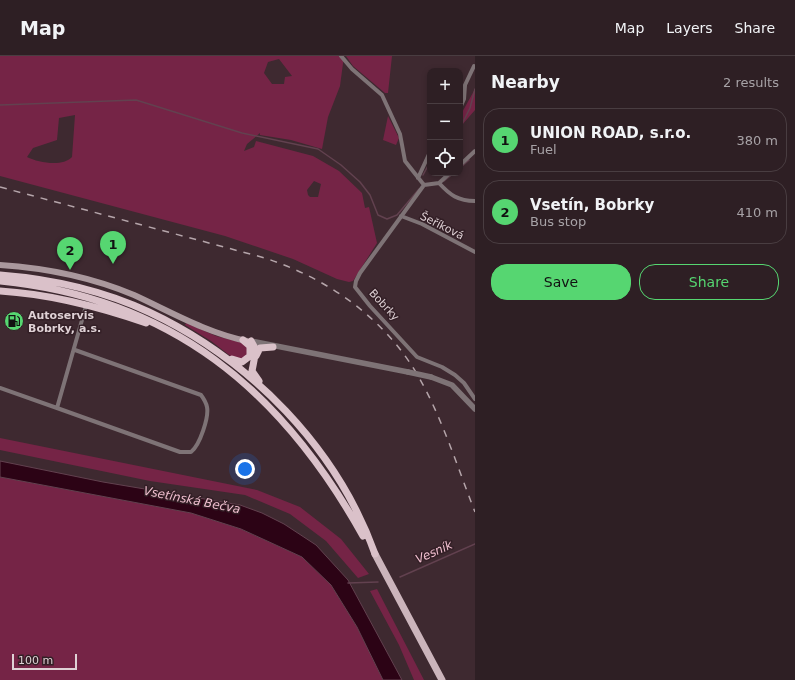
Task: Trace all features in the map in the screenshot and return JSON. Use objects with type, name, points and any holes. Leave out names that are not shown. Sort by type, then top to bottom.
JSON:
[{"type":"highway","points":[[0,275],[54,282],[102,294],[148,311],[215,346],[238,362],[244,362],[249,358],[254,345]]},
{"type":"highway","points":[[0,282],[53,289],[113,305],[168,329],[207,354],[245,384],[270,407],[296,435],[332,483],[375,554]]},
{"type":"highway","points":[[0,291],[26,294],[86,306],[151,325],[207,354]]},
{"type":"highway","points":[[194,336],[250,378],[303,430]]},
{"type":"highway","points":[[243,340],[249,345],[254,345]]},
{"type":"highway","points":[[254,345],[256,350],[252,368],[254,375],[283,404],[320,450],[366,533],[375,554]]},
{"type":"highway","points":[[255,358],[260,348],[273,347]]},
{"type":"main road","points":[[0,265],[62,273],[108,285],[203,328],[243,340]]},
{"type":"main road","points":[[375,554],[442,680]]},
{"type":"street","points":[[341,56],[352,69],[382,95],[400,134],[405,161],[424,185],[439,183],[447,176]]},
{"type":"street","points":[[462,104],[464,99],[465,85],[474,66]]},
{"type":"street","points":[[463,162],[475,151]]},
{"type":"street","points":[[418,178],[427,158]]},
{"type":"street","points":[[439,183],[454,197],[460,200],[475,201]]},
{"type":"street","name":"Bobrky","points":[[424,185],[360,273],[355,287],[370,306],[417,356],[442,367],[455,376],[464,383],[475,399]]},
{"type":"street","name":"Šeříková","points":[[401,216],[422,224],[475,252]]},
{"type":"street","points":[[57,408],[75,350],[86,306]]},
{"type":"street","points":[[254,345],[273,347],[431,377],[452,385],[475,409]]},
{"type":"street","points":[[0,388],[180,452],[191,452],[199,443],[207,411],[205,400],[201,395],[75,350]]},
{"type":"shaded area","points":[[0,56],[344,56],[340,86],[328,117],[322,149],[291,140],[260,135],[260,133],[247,144],[244,151],[254,147],[256,141],[313,156],[339,171],[362,193],[365,208],[369,207],[377,243],[353,281],[349,282],[337,279],[293,259],[225,236],[0,176]],"holes":[[[279,59],[292,76],[285,77],[284,84],[272,84],[264,73],[268,62]],[[75,115],[72,157],[68,160],[57,163],[38,161],[27,157],[33,148],[57,140],[59,118]],[[314,181],[321,184],[318,197],[310,197],[307,190]]]},
{"type":"shaded area","points":[[346,56],[392,56],[388,93],[385,93],[353,66]]},
{"type":"shaded area","points":[[475,89],[475,110],[463,124],[463,111]]},
{"type":"shaded area","points":[[388,116],[399,138],[396,145],[383,140]]},
{"type":"shaded area","points":[[186,323],[216,336],[243,343],[250,350],[243,360],[233,358],[211,341],[185,325]]},
{"type":"shaded area","points":[[0,438],[257,490],[300,507],[341,539],[369,574],[358,578],[326,541],[290,514],[245,495],[150,481],[0,450]]},
{"type":"shaded area","points":[[0,477],[191,513],[241,529],[302,557],[331,585],[357,627],[383,680],[0,680]]},
{"type":"shaded area","points":[[377,589],[424,680],[414,680],[399,645],[370,591]]},
{"type":"water","name":"Vsetínská Bečva","points":[[0,461],[103,482],[240,505],[262,513],[284,524],[316,545],[348,580],[402,680],[383,680],[357,627],[331,585],[302,557],[241,529],[191,513],[0,477]]},
{"type":"waterway","points":[[463,122],[470,108],[475,89]]},
{"type":"waterway","points":[[0,105],[136,100],[242,133],[318,149],[341,165],[360,182],[370,195],[378,215],[387,219],[397,215],[419,189]]},
{"type":"waterway","points":[[463,165],[469,160]]},
{"type":"waterway","points":[[423,175],[427,168]]},
{"type":"waterway","points":[[444,181],[450,176]]},
{"type":"waterway","name":"Vesník","points":[[400,577],[475,544]]},
{"type":"waterway","name":"Vesník","points":[[348,583],[378,582]]},
{"type":"railway","points":[[0,187],[265,258],[311,277],[352,302],[388,335],[417,374],[442,424],[475,512]]},
{"type":"place","name":"UNION ROAD, s.r.o.","points":[[113,264]]},
{"type":"place","name":"Vsetín, Bobrky","points":[[70,270]]},
{"type":"place","name":"Autoservis Bobrky, a.s.","points":[[14,321]]}]
